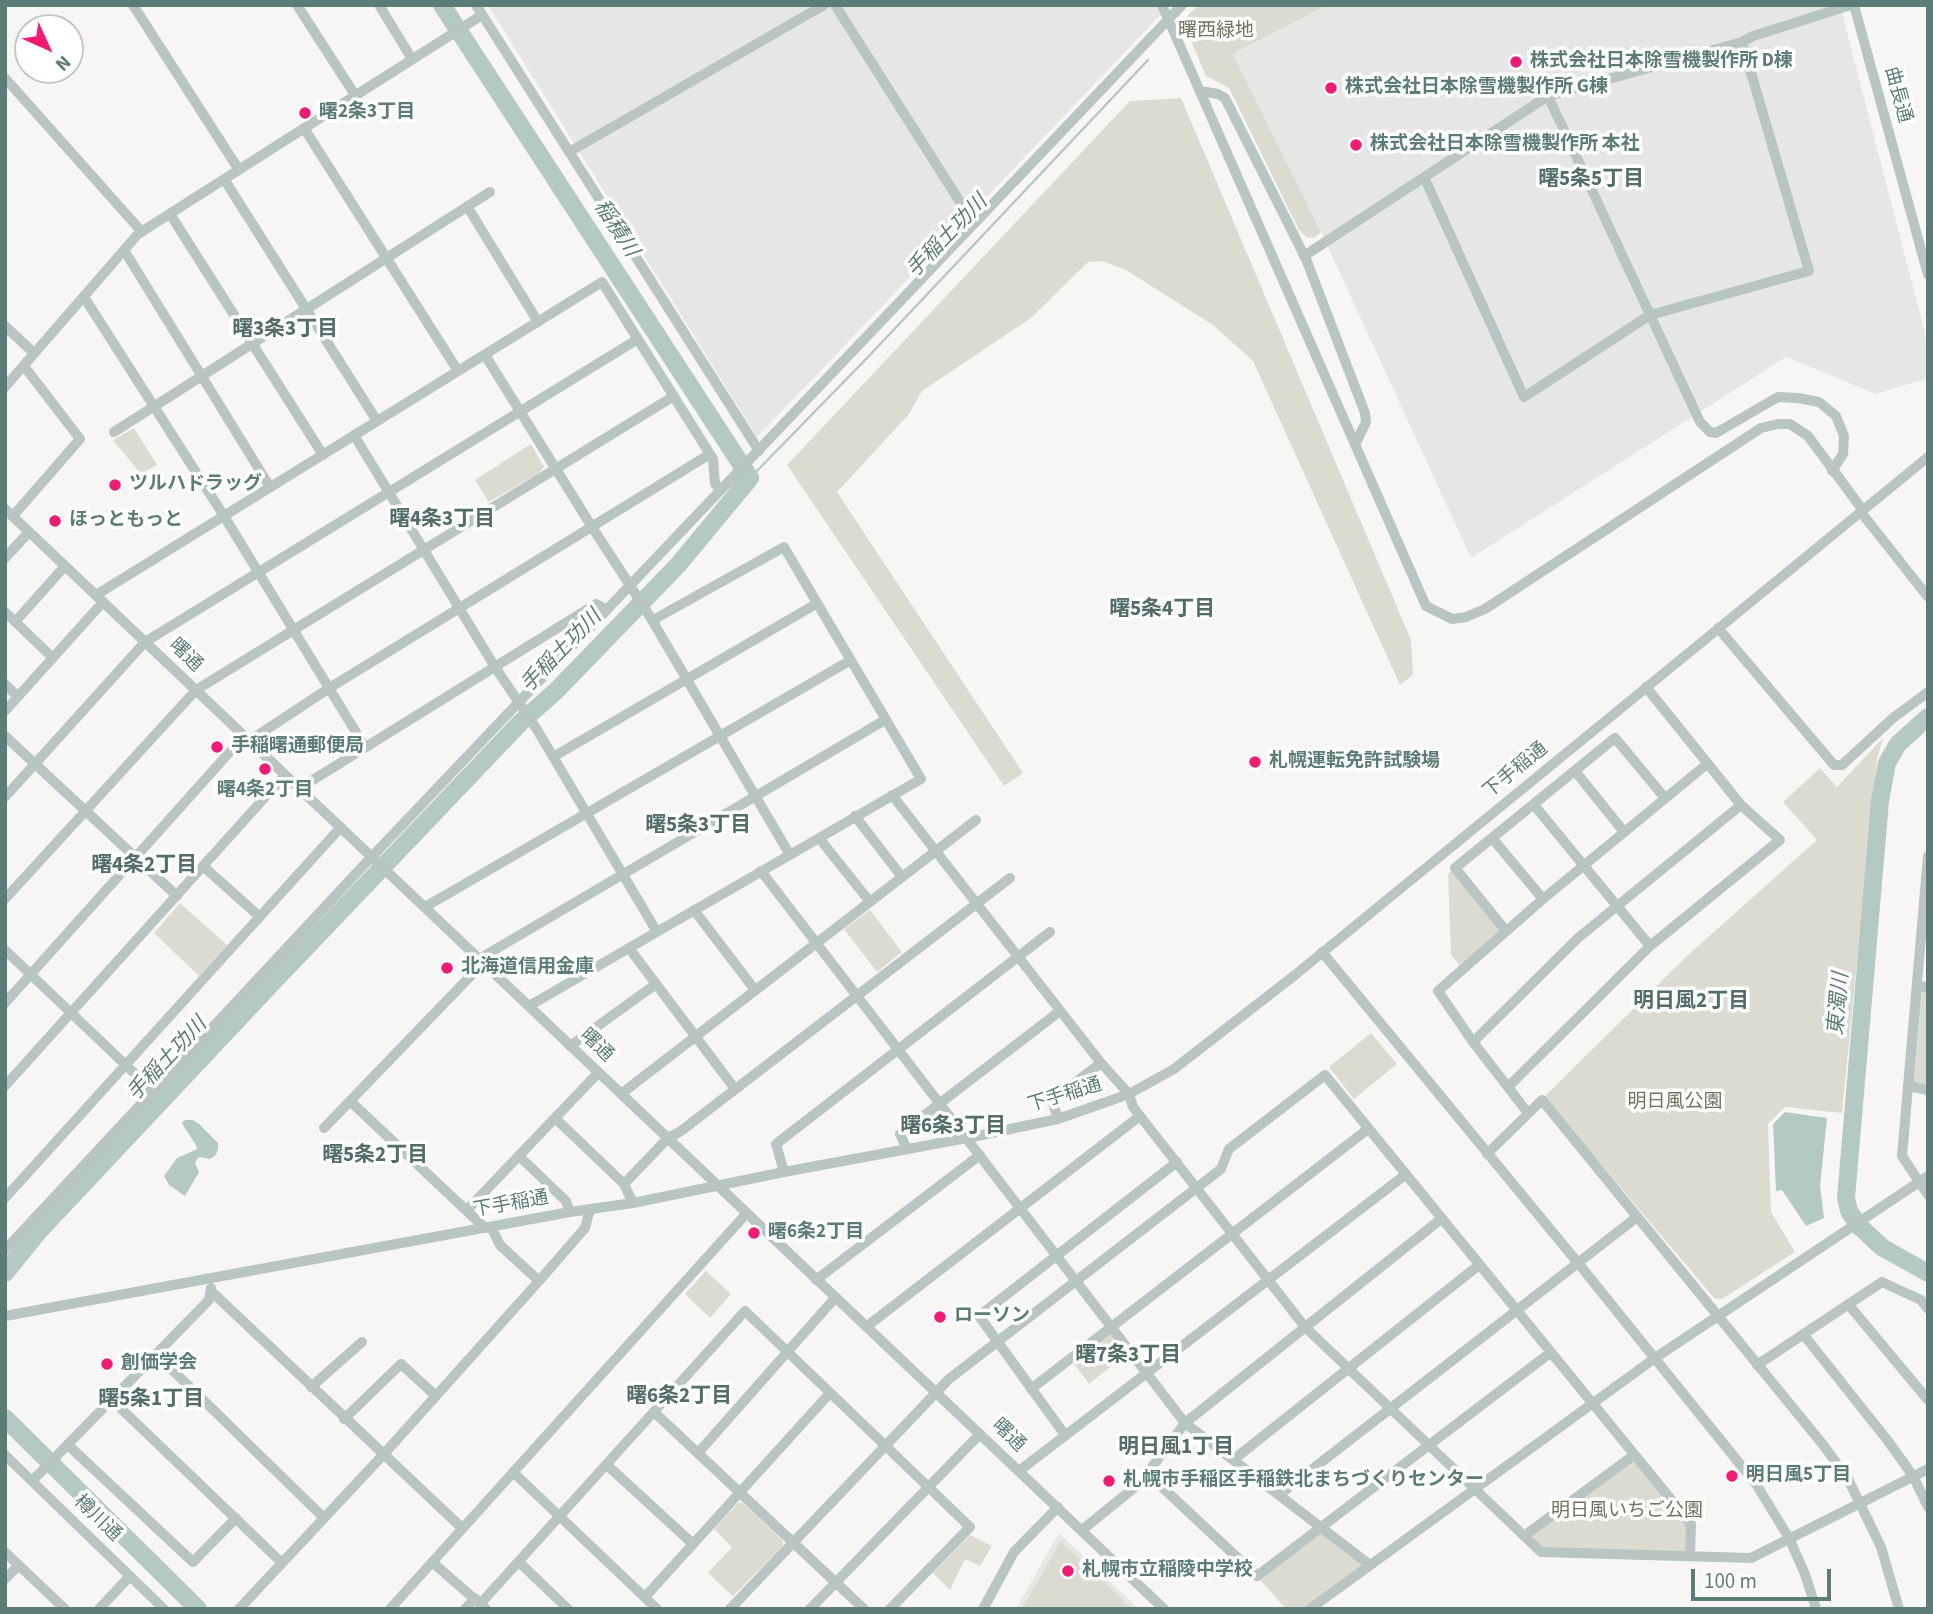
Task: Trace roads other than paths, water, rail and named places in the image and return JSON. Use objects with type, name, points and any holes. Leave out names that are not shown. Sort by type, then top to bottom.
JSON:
[{"type":"street","points":[[134,5],[239,170]]},
{"type":"street","points":[[297,5],[355,95]]},
{"type":"street","points":[[379,5],[412,59]]},
{"type":"street","points":[[569,152],[824,5]]},
{"type":"street","points":[[835,5],[974,224]]},
{"type":"street","points":[[1161,5],[1426,606],[1452,619],[1466,617],[1485,609],[1761,428],[1778,424],[1790,425],[1808,436],[1928,597]]},
{"type":"street","points":[[5,1250],[153,1091],[522,706],[607,610],[632,589],[721,490],[1182,5]]},
{"type":"street","points":[[1304,256],[1548,96],[1742,42],[1753,36],[1853,5]]},
{"type":"street","name":"曲長通","points":[[1853,5],[1928,275]]},
{"type":"street","points":[[5,387],[142,232],[468,23],[479,10],[758,451]]},
{"type":"street","points":[[1424,177],[1524,397],[1650,315],[1808,271],[1742,42]]},
{"type":"street","points":[[5,78],[142,232]]},
{"type":"street","points":[[1200,91],[1225,98],[1304,256],[1365,413],[1366,422],[1355,445]]},
{"type":"street","points":[[1548,96],[1704,427],[1716,433],[1778,397],[1819,402],[1836,416],[1844,436],[1843,454],[1832,471]]},
{"type":"street","points":[[304,128],[458,371]]},
{"type":"street","points":[[224,179],[377,421]]},
{"type":"street","points":[[114,432],[490,191]]},
{"type":"street","points":[[467,206],[538,322]]},
{"type":"street","points":[[170,214],[323,455]]},
{"type":"street","points":[[124,250],[270,487]]},
{"type":"street","points":[[5,711],[53,658],[99,599],[270,487],[602,282],[713,459],[715,484],[721,490]]},
{"type":"street","points":[[84,297],[331,687],[365,747]]},
{"type":"street","points":[[5,326],[34,353]]},
{"type":"street","points":[[5,797],[145,642],[638,339]]},
{"type":"street","points":[[485,355],[653,620],[790,855]]},
{"type":"street","points":[[9,512],[80,439],[24,366]]},
{"type":"street","points":[[5,899],[196,690],[674,396]]},
{"type":"street","points":[[354,435],[495,667],[536,728],[657,932]]},
{"type":"street","points":[[5,1003],[134,858],[247,738],[710,454]]},
{"type":"street","name":"下手稲通","points":[[5,1316],[570,1212],[633,1203],[967,1138],[1058,1119],[1129,1094],[1174,1069],[1322,952],[1928,457]]},
{"type":"street","name":"曙通","points":[[9,512],[1164,1609]]},
{"type":"street","points":[[5,558],[29,532]]},
{"type":"street","points":[[529,1006],[921,779],[784,547],[653,620]]},
{"type":"street","points":[[15,622],[65,566]]},
{"type":"street","points":[[299,788],[596,604],[607,610]]},
{"type":"street","points":[[553,757],[816,604]]},
{"type":"street","points":[[5,612],[53,658]]},
{"type":"street","points":[[1718,628],[1834,765],[1842,765],[1893,718],[1928,692]]},
{"type":"street","points":[[425,907],[851,660]]},
{"type":"street","points":[[5,684],[18,697]]},
{"type":"street","points":[[1508,1087],[1650,946],[1780,840],[1741,806],[1646,687]]},
{"type":"street","points":[[324,1128],[481,961],[622,874],[885,720]]},
{"type":"street","points":[[5,736],[177,897]]},
{"type":"street","points":[[1506,931],[1455,868],[1615,738],[1665,798]]},
{"type":"street","points":[[1528,1113],[1473,1042],[1438,991],[1543,899],[1707,764]]},
{"type":"street","points":[[1575,771],[1624,832]]},
{"type":"street","points":[[5,1086],[285,775]]},
{"type":"street","points":[[892,795],[1101,1063],[1129,1094],[1133,1107],[1305,1327],[1541,1552],[1751,1558],[1928,1469]]},
{"type":"street","points":[[1534,805],[1650,946]]},
{"type":"street","points":[[1473,1042],[1578,938],[1741,806]]},
{"type":"street","points":[[855,816],[902,877]]},
{"type":"street","points":[[621,1094],[976,820]]},
{"type":"street","points":[[5,1198],[341,827]]},
{"type":"street","points":[[819,838],[870,902]]},
{"type":"street","points":[[1492,838],[1543,899]]},
{"type":"street","points":[[1928,856],[1922,986],[1908,1086],[1902,1156],[1923,1179],[1928,1195]]},
{"type":"street","points":[[204,867],[260,917]]},
{"type":"street","points":[[761,872],[1185,1423],[1370,1565]]},
{"type":"street","points":[[624,1184],[668,1139],[1010,878]]},
{"type":"street","points":[[694,910],[755,990]]},
{"type":"street","points":[[784,1172],[776,1144],[1050,932]]},
{"type":"street","points":[[629,948],[735,1090]]},
{"type":"street","points":[[5,950],[153,1091]]},
{"type":"street","points":[[1322,952],[1756,1484],[1789,1538],[1805,1574],[1816,1609]]},
{"type":"street","points":[[570,1046],[656,984]]},
{"type":"street","points":[[907,1149],[900,1134],[1060,1011]]},
{"type":"street","points":[[1058,1119],[1052,1100],[1101,1063]]},
{"type":"street","points":[[467,1210],[598,1073]]},
{"type":"street","points":[[730,1609],[949,1378],[1221,1169],[1229,1149],[1325,1075],[1691,1524],[1690,1556]]},
{"type":"street","points":[[1908,1086],[1928,1090]]},
{"type":"street","points":[[1487,1154],[1542,1100],[1848,1479],[1881,1547],[1899,1609]]},
{"type":"street","points":[[350,1101],[488,1228],[500,1245],[539,1281]]},
{"type":"street","points":[[866,1327],[1140,1116]]},
{"type":"street","points":[[555,1118],[624,1184],[633,1203]]},
{"type":"street","points":[[1031,1389],[1368,1129]]},
{"type":"street","points":[[816,1280],[980,1155]]},
{"type":"street","points":[[519,1156],[566,1201],[570,1212]]},
{"type":"street","points":[[1065,1435],[979,1316],[1177,1162]]},
{"type":"street","points":[[1019,1471],[1405,1175]]},
{"type":"street","points":[[1310,1609],[1655,1358],[1923,1179]]},
{"type":"street","points":[[239,1609],[383,1455],[539,1281],[584,1228],[590,1209]]},
{"type":"street","points":[[390,1609],[746,1214]]},
{"type":"street","points":[[1279,1495],[1637,1217]]},
{"type":"street","points":[[1082,1530],[1140,1483],[1185,1423],[1441,1219]]},
{"type":"street","points":[[1233,1460],[1479,1265]]},
{"type":"street","points":[[32,1481],[209,1300],[212,1292],[210,1279]]},
{"type":"street","points":[[1757,1365],[1882,1282],[1921,1300],[1928,1309]]},
{"type":"street","points":[[212,1292],[344,1419],[463,1528]]},
{"type":"street","points":[[698,1453],[835,1298]]},
{"type":"street","points":[[1849,1304],[1928,1400]]},
{"type":"street","points":[[465,1609],[480,1603],[519,1562],[745,1311],[970,1527],[890,1609]]},
{"type":"street","points":[[1803,1334],[1888,1441],[1913,1476],[1928,1507]]},
{"type":"street","points":[[311,1387],[362,1342]]},
{"type":"street","points":[[1147,1473],[1257,1576],[1550,1353]]},
{"type":"street","points":[[156,1354],[324,1518]]},
{"type":"street","points":[[344,1419],[401,1364],[436,1395]]},
{"type":"street","points":[[645,1597],[830,1393]]},
{"type":"street","points":[[112,1400],[282,1563]]},
{"type":"street","points":[[654,1412],[864,1609]]},
{"type":"street","points":[[810,1609],[980,1434]]},
{"type":"street","points":[[68,1445],[192,1562],[236,1518]]},
{"type":"street","name":"樽川通","points":[[5,1455],[164,1609]]},
{"type":"street","points":[[1524,1535],[1634,1455]]},
{"type":"street","points":[[607,1465],[693,1544]]},
{"type":"street","points":[[513,1472],[657,1609]]},
{"type":"street","points":[[984,1609],[1014,1552],[1058,1507]]},
{"type":"street","points":[[5,1552],[65,1609]]},
{"type":"street","points":[[432,1562],[480,1603]]},
{"type":"street","points":[[519,1562],[568,1609]]},
{"type":"street","points":[[5,1579],[19,1565]]},
{"type":"street","points":[[99,1609],[130,1576]]},
{"type":"waterway","name":"手稲土功川","points":[[5,1273],[39,1231],[275,980],[521,722],[556,691],[678,565],[750,478],[442,5]]},
{"type":"waterway","name":"手稲土功川","points":[[750,478],[1148,60]]},
{"type":"waterway","name":"東濁川","points":[[1928,717],[1898,744],[1887,763],[1880,801],[1846,1198],[1849,1211],[1859,1226],[1883,1248],[1928,1273]]},
{"type":"waterway","name":"手稲土功川","points":[[5,1418],[198,1609]]},
{"type":"place","name":"株式会社日本除雪機製作所 D棟","points":[[1516,62]]},
{"type":"place","name":"株式会社日本除雪機製作所 G棟","points":[[1331,88]]},
{"type":"place","name":"曙2条3丁目","points":[[305,113]]},
{"type":"place","name":"株式会社日本除雪機製作所 本社","points":[[1356,145]]},
{"type":"place","name":"ツルハドラッグ","points":[[115,485]]},
{"type":"place","name":"ほっともっと","points":[[55,521]]},
{"type":"place","name":"手稲曙通郵便局","points":[[217,747]]},
{"type":"place","name":"札幌運転免許試験場","points":[[1255,762]]},
{"type":"place","name":"曙4条2丁目","points":[[265,769]]},
{"type":"place","name":"北海道信用金庫","points":[[447,968]]},
{"type":"place","name":"曙6条2丁目","points":[[754,1233]]},
{"type":"place","name":"ローソン","points":[[940,1317]]},
{"type":"place","name":"創価学会","points":[[107,1364]]},
{"type":"place","name":"明日風5丁目","points":[[1732,1476]]},
{"type":"place","name":"札幌市手稲区手稲鉄北まちづくりセンター","points":[[1109,1481]]},
{"type":"place","name":"札幌市立稲陵中学校","points":[[1068,1571]]},
{"type":"district","name":"曙5条5丁目","points":[[1591,180]]},
{"type":"district","name":"曙3条3丁目","points":[[285,330]]},
{"type":"district","name":"曙4条3丁目","points":[[442,520]]},
{"type":"district","name":"曙5条4丁目","points":[[1162,610]]},
{"type":"district","name":"曙5条3丁目","points":[[698,826]]},
{"type":"district","name":"曙4条2丁目","points":[[144,866]]},
{"type":"district","name":"明日風2丁目","points":[[1691,1002]]},
{"type":"district","name":"曙6条3丁目","points":[[953,1127]]},
{"type":"district","name":"曙5条2丁目","points":[[375,1156]]},
{"type":"district","name":"曙7条3丁目","points":[[1128,1356]]},
{"type":"district","name":"曙6条2丁目","points":[[679,1397]]},
{"type":"district","name":"曙5条1丁目","points":[[151,1400]]},
{"type":"district","name":"明日風1丁目","points":[[1176,1448]]},
{"type":"park label","name":"曙西緑地","points":[[1216,32]]},
{"type":"park label","name":"明日風公園","points":[[1675,1103]]},
{"type":"park label","name":"明日風いちご公園","points":[[1627,1512]]},
{"type":"water label","name":"稲積川","points":[[615,229]]}]
